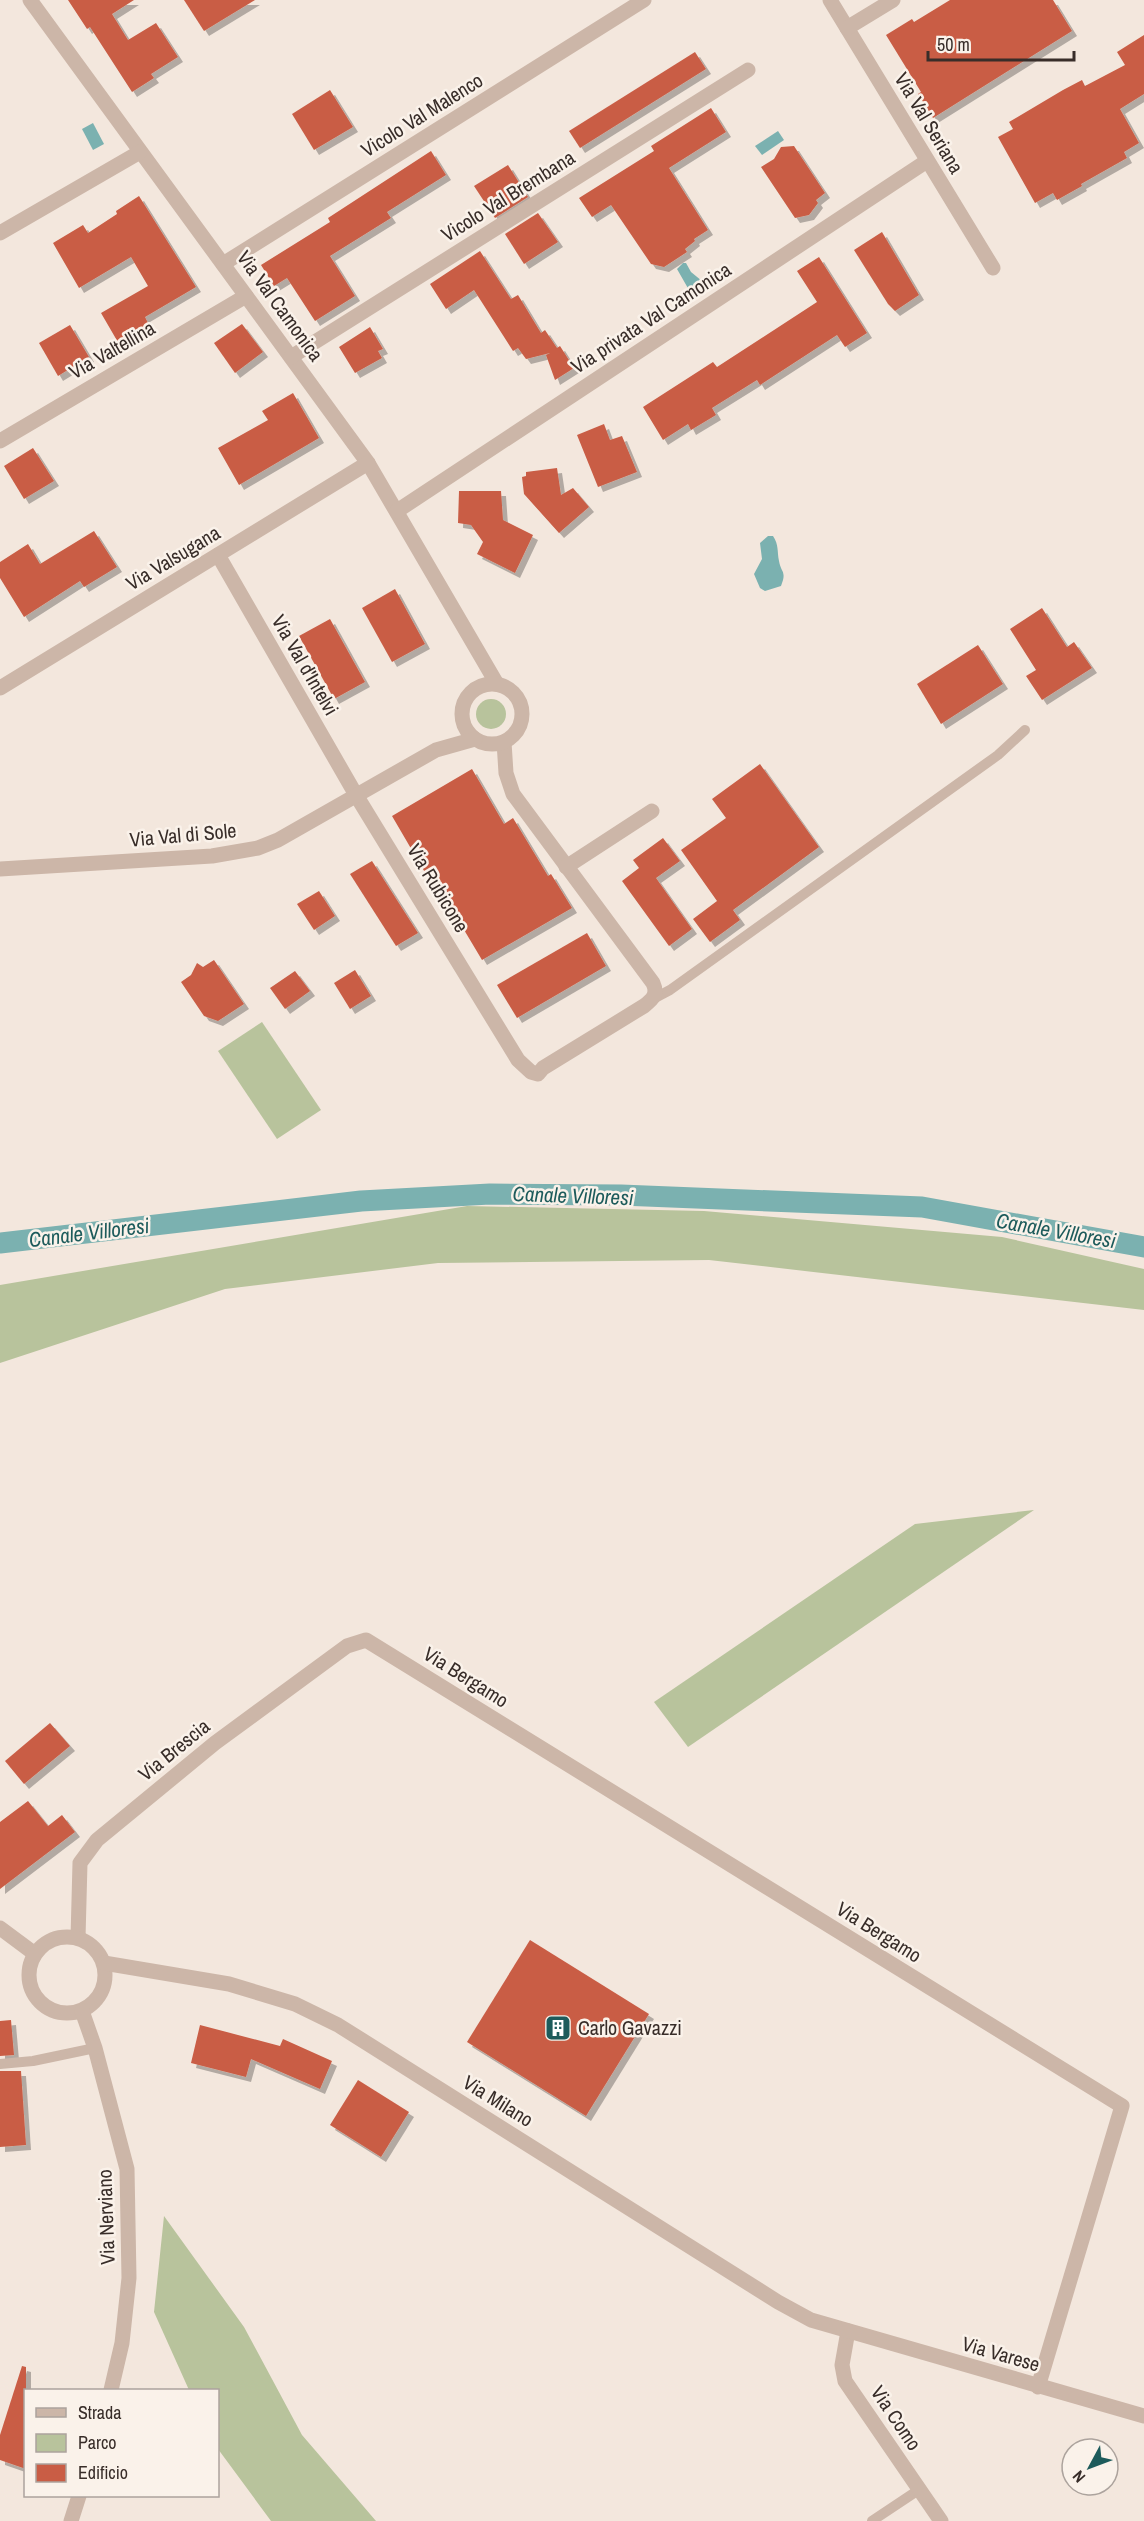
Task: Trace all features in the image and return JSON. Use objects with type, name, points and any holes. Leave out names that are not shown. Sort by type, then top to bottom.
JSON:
[{"type":"street","name":"Via Val Camonica","points":[[30,0],[368,463],[497,684]]},
{"type":"street","name":"Vicolo Val Malenco","points":[[223,264],[644,0]]},
{"type":"street","name":"Via Val Seriana","points":[[830,0],[993,268]]},
{"type":"street","points":[[847,28],[893,0]]},
{"type":"street","name":"Vicolo Val Brembana","points":[[291,357],[748,70]]},
{"type":"street","points":[[0,233],[140,152]]},
{"type":"street","name":"Via privata Val Camonica","points":[[397,511],[927,161]]},
{"type":"street","name":"Via Valtellina","points":[[0,441],[246,296]]},
{"type":"street","name":"Via Valsugana","points":[[0,688],[368,463]]},
{"type":"street","name":"Via Val d'Intelvi","points":[[218,555],[356,795]]},
{"type":"street","name":"Via Val Camonica","points":[[476,651],[477,688]]},
{"type":"street","points":[[436,750],[478,741],[497,744],[504,742],[518,729],[522,710],[513,693],[497,684],[477,688],[465,699],[461,715],[463,723],[478,741],[506,773]]},
{"type":"street","points":[[356,795],[436,750],[463,723]]},
{"type":"street","points":[[504,742],[506,773],[513,794],[653,983],[656,992],[649,1003]]},
{"type":"street","name":"Via Val di Sole","points":[[0,869],[212,856],[258,848],[278,840],[356,795]]},
{"type":"street","name":"Via Rubicone","points":[[356,795],[518,1060],[531,1072],[538,1074],[543,1068],[649,1003]]},
{"type":"street","points":[[566,867],[652,811]]},
{"type":"street","name":"Via Brescia","points":[[78,1938],[80,1863],[97,1840],[215,1743],[347,1646],[366,1640]]},
{"type":"street","name":"Via Bergamo","points":[[366,1640],[1122,2106],[1038,2387]]},
{"type":"street","points":[[0,1928],[35,1954]]},
{"type":"street","points":[[58,1938],[78,1938],[89,1943],[98,1952],[104,1963],[106,1974],[100,1996],[92,2005],[82,2011],[61,2013],[41,2004],[30,1985],[29,1974],[35,1954],[41,1946],[58,1938]]},
{"type":"street","name":"Via Milano","points":[[104,1963],[229,1984],[295,2004],[338,2025],[777,2302],[811,2320],[848,2331]]},
{"type":"street","name":"Via Nerviano","points":[[82,2011],[95,2048],[127,2169],[129,2278],[122,2343],[111,2389]]},
{"type":"street","name":"Via Varese","points":[[848,2331],[1144,2416]]},
{"type":"street","name":"Via Como","points":[[848,2331],[842,2365],[845,2381],[941,2521]]},
{"type":"street","points":[[71,2521],[79,2497]]},
{"type":"lane","points":[[649,1003],[998,755],[1025,730]]},
{"type":"lane","points":[[0,2064],[33,2061],[95,2048]]},
{"type":"lane","points":[[872,2521],[920,2489]]},
{"type":"green space","points":[[491,699],[502,703],[506,714],[502,725],[491,729],[480,725],[476,714],[480,703]]},
{"type":"green space","points":[[262,1022],[321,1110],[277,1139],[218,1051]]},
{"type":"green space","points":[[467,1206],[704,1211],[1002,1237],[1144,1269],[1144,1310],[709,1260],[438,1263],[225,1289],[0,1363],[0,1285]]},
{"type":"green space","points":[[1034,1510],[688,1747],[654,1702],[915,1524]]},
{"type":"green space","points":[[164,2216],[244,2327],[302,2435],[376,2521],[271,2521],[219,2450],[219,2389],[189,2389],[154,2312]]},
{"type":"water","points":[[93,123],[104,144],[93,150],[82,129]]},
{"type":"water","points":[[778,131],[784,140],[762,155],[755,146]]},
{"type":"water","points":[[686,263],[691,272],[702,281],[698,291],[689,290],[677,269]]},
{"type":"water","points":[[768,536],[773,536],[776,542],[783,577],[781,586],[765,591],[760,588],[754,574],[762,559],[760,543]]},
{"type":"building","points":[[68,0],[134,0],[112,14],[128,40],[156,23],[178,57],[151,74],[154,78],[132,92],[90,27],[87,29]]},
{"type":"building","points":[[184,0],[255,0],[204,31]]},
{"type":"building","points":[[950,0],[1053,0],[1072,31],[933,118],[918,94],[921,92],[886,35],[912,19],[914,22]]},
{"type":"building","points":[[1144,35],[1144,94],[1120,109],[1139,143],[1124,152],[1127,158],[1081,184],[1082,186],[1057,200],[1053,193],[1035,203],[998,137],[1013,129],[1009,122],[1063,90],[1082,80],[1085,86],[1125,65],[1117,52]]},
{"type":"building","points":[[695,52],[706,69],[580,148],[569,131]]},
{"type":"building","points":[[330,90],[353,127],[314,150],[292,114]]},
{"type":"building","points":[[711,108],[726,132],[669,168],[708,230],[694,239],[695,241],[685,249],[687,252],[664,267],[651,264],[611,205],[592,217],[579,198],[654,151],[651,146]]},
{"type":"building","points":[[794,146],[825,193],[816,200],[818,203],[809,215],[795,218],[761,167],[774,159],[781,147]]},
{"type":"building","points":[[431,151],[446,175],[387,212],[391,218],[330,256],[355,296],[315,321],[287,278],[274,286],[261,265],[330,222],[328,218]]},
{"type":"building","points":[[508,165],[528,197],[495,218],[474,186]]},
{"type":"building","points":[[139,196],[196,287],[145,317],[150,327],[119,344],[101,313],[148,286],[131,257],[79,288],[53,243],[83,225],[88,233]]},
{"type":"building","points":[[538,213],[558,242],[524,264],[505,234]]},
{"type":"building","points":[[882,232],[919,295],[895,311],[888,304],[854,250]]},
{"type":"building","points":[[480,251],[511,299],[518,295],[541,333],[545,330],[557,348],[560,346],[574,368],[555,380],[546,355],[550,353],[526,359],[518,348],[513,351],[474,290],[446,309],[430,284]]},
{"type":"building","points":[[819,257],[867,333],[845,347],[837,335],[760,385],[757,380],[712,408],[716,415],[691,430],[688,424],[663,440],[643,407],[713,362],[717,367],[817,302],[797,271]]},
{"type":"building","points":[[242,324],[263,352],[235,373],[214,343]]},
{"type":"building","points":[[70,325],[89,357],[58,376],[39,343]]},
{"type":"building","points":[[370,327],[383,349],[378,351],[382,358],[355,373],[339,347]]},
{"type":"building","points":[[293,393],[319,438],[239,485],[218,448],[268,420],[262,411]]},
{"type":"building","points":[[604,424],[610,440],[622,436],[637,472],[598,487],[577,435]]},
{"type":"building","points":[[33,448],[54,481],[24,499],[4,466]]},
{"type":"building","points":[[557,468],[561,495],[573,488],[589,507],[559,533],[524,494],[522,477],[526,476],[526,472]]},
{"type":"building","points":[[459,491],[501,491],[503,520],[533,535],[515,573],[477,554],[483,542],[471,525],[458,523]]},
{"type":"building","points":[[94,531],[117,567],[84,587],[80,581],[24,617],[0,578],[0,562],[28,544],[40,564]]},
{"type":"building","points":[[395,589],[425,644],[392,662],[362,608]]},
{"type":"building","points":[[1042,608],[1067,647],[1074,642],[1092,668],[1042,700],[1026,676],[1036,670],[1010,629]]},
{"type":"building","points":[[330,619],[365,682],[334,699],[299,636]]},
{"type":"building","points":[[978,645],[1003,684],[941,724],[917,684]]},
{"type":"building","points":[[760,764],[819,847],[733,910],[740,920],[710,942],[693,919],[717,901],[681,850],[726,818],[712,799]]},
{"type":"building","points":[[472,769],[504,824],[513,818],[548,876],[551,874],[572,908],[482,960],[448,903],[444,905],[392,816]]},
{"type":"building","points":[[663,838],[680,861],[656,878],[692,929],[669,946],[622,881],[639,868],[633,860]]},
{"type":"building","points":[[372,861],[418,933],[396,946],[350,874]]},
{"type":"building","points":[[319,891],[335,916],[314,930],[297,904]]},
{"type":"building","points":[[587,933],[606,966],[517,1018],[497,985]]},
{"type":"building","points":[[214,960],[244,1004],[218,1021],[204,1016],[181,982],[191,975],[197,963],[203,967]]},
{"type":"building","points":[[355,970],[371,996],[350,1009],[334,983]]},
{"type":"building","points":[[295,971],[310,991],[285,1009],[270,988]]},
{"type":"building","points":[[50,1723],[70,1746],[24,1784],[5,1761]]},
{"type":"building","points":[[28,1801],[48,1826],[62,1815],[75,1832],[0,1889],[0,1822]]},
{"type":"building","name":"Carlo Gavazzi","points":[[530,1940],[649,2014],[586,2116],[467,2042]]},
{"type":"building","points":[[11,2020],[14,2055],[0,2056],[0,2021]]},
{"type":"building","points":[[200,2025],[280,2046],[283,2039],[332,2061],[320,2089],[251,2059],[246,2077],[191,2063]]},
{"type":"building","points":[[0,2071],[21,2071],[26,2145],[0,2147]]},
{"type":"building","points":[[358,2080],[409,2112],[381,2157],[330,2125]]},
{"type":"building","points":[[22,2366],[26,2367],[24,2468],[0,2460],[0,2435]]},
{"type":"waterway","name":"Canale Villoresi","points":[[0,1243],[361,1201],[490,1194],[621,1195],[922,1207],[1144,1247]]},
{"type":"place","name":"Carlo Gavazzi","points":[[558,2028]]}]
